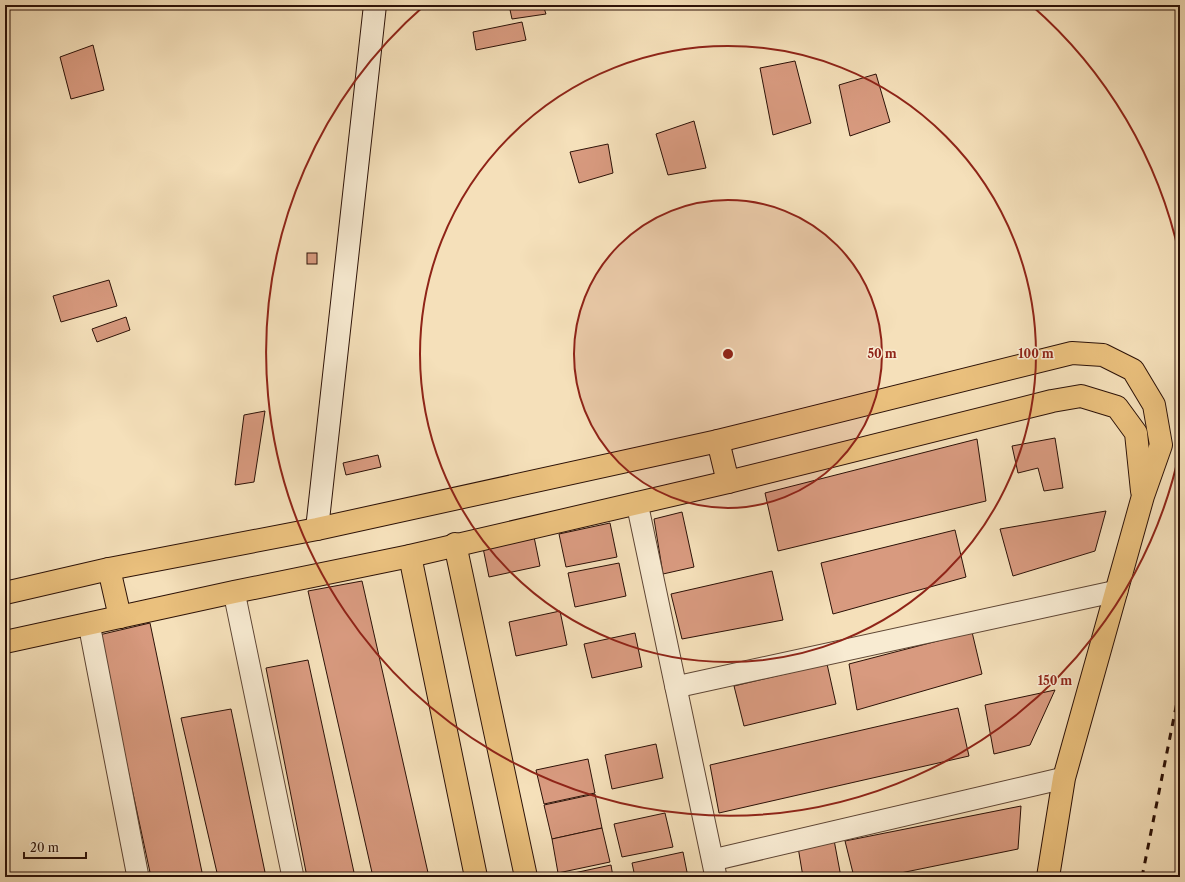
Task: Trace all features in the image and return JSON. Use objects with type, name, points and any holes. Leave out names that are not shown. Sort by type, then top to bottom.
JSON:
[{"type":"main road","points":[[317,529],[375,5]]},
{"type":"main road","points":[[5,593],[109,570],[317,529],[718,441],[1072,353],[1103,355],[1133,370],[1154,405],[1162,445],[1143,496],[1064,778],[1048,877]]},
{"type":"main road","points":[[5,642],[234,592],[410,556],[455,544],[728,482],[1052,401],[1081,396],[1117,407],[1136,433],[1143,496]]},
{"type":"main road","points":[[718,441],[728,482]]},
{"type":"main road","points":[[455,544],[526,877]]},
{"type":"main road","points":[[410,556],[476,877]]},
{"type":"main road","points":[[109,570],[120,617]]},
{"type":"street","points":[[637,503],[714,869],[1064,778]]},
{"type":"street","points":[[676,687],[1117,591]]},
{"type":"street","points":[[234,592],[293,877]]},
{"type":"street","points":[[89,624],[138,877]]},
{"type":"building","points":[[509,5],[543,5],[546,14],[512,19]]},
{"type":"building","points":[[522,22],[526,40],[476,50],[473,32]]},
{"type":"building","points":[[93,45],[104,90],[71,99],[60,57]]},
{"type":"building","points":[[795,61],[811,123],[773,135],[760,68]]},
{"type":"building","points":[[876,74],[890,122],[850,136],[839,85]]},
{"type":"building","points":[[694,121],[706,168],[668,175],[656,134]]},
{"type":"building","points":[[608,144],[613,173],[579,183],[570,152]]},
{"type":"building","points":[[307,253],[317,253],[317,264],[307,264]]},
{"type":"building","points":[[109,280],[117,306],[61,322],[53,296]]},
{"type":"building","points":[[126,317],[130,330],[97,342],[92,329]]},
{"type":"building","points":[[265,411],[254,482],[235,485],[244,415]]},
{"type":"building","points":[[1055,438],[1063,488],[1044,491],[1038,468],[1018,473],[1012,446]]},
{"type":"building","points":[[977,439],[986,501],[778,551],[765,493]]},
{"type":"building","points":[[378,455],[381,467],[346,475],[343,463]]},
{"type":"building","points":[[1106,511],[1095,551],[1013,576],[1000,529]]},
{"type":"building","points":[[682,512],[694,567],[663,574],[654,519]]},
{"type":"building","points":[[610,523],[617,557],[566,567],[559,534]]},
{"type":"building","points":[[955,530],[966,577],[833,614],[821,563]]},
{"type":"building","points":[[533,532],[540,566],[489,577],[482,543]]},
{"type":"building","points":[[619,563],[626,596],[575,607],[568,573]]},
{"type":"building","points":[[772,571],[783,620],[682,639],[671,594]]},
{"type":"building","points":[[362,581],[429,877],[373,877],[308,591]]},
{"type":"building","points":[[560,611],[567,645],[516,656],[509,622]]},
{"type":"building","points":[[150,623],[203,877],[151,877],[99,635]]},
{"type":"building","points":[[972,632],[982,674],[857,710],[849,664]]},
{"type":"building","points":[[635,633],[642,667],[592,678],[584,644]]},
{"type":"building","points":[[308,660],[355,877],[307,877],[266,668]]},
{"type":"building","points":[[827,664],[836,704],[744,726],[734,686]]},
{"type":"building","points":[[1055,690],[1030,745],[994,754],[985,705]]},
{"type":"building","points":[[958,708],[969,756],[719,813],[710,765]]},
{"type":"building","points":[[231,709],[266,877],[218,877],[181,718]]},
{"type":"building","points":[[656,744],[663,778],[612,789],[605,755]]},
{"type":"building","points":[[588,759],[595,793],[544,804],[536,770]]},
{"type":"building","points":[[595,794],[602,828],[552,839],[544,805]]},
{"type":"building","points":[[1021,806],[1018,849],[881,877],[854,877],[845,841]]},
{"type":"building","points":[[665,813],[673,847],[622,857],[614,824]]},
{"type":"building","points":[[602,828],[610,862],[558,873],[552,839]]},
{"type":"building","points":[[834,840],[841,877],[803,877],[798,847]]},
{"type":"building","points":[[683,852],[688,877],[635,877],[632,863]]},
{"type":"building","points":[[611,865],[613,877],[560,877],[560,876]]},
{"type":"railway","points":[[1142,877],[1180,687]]}]
